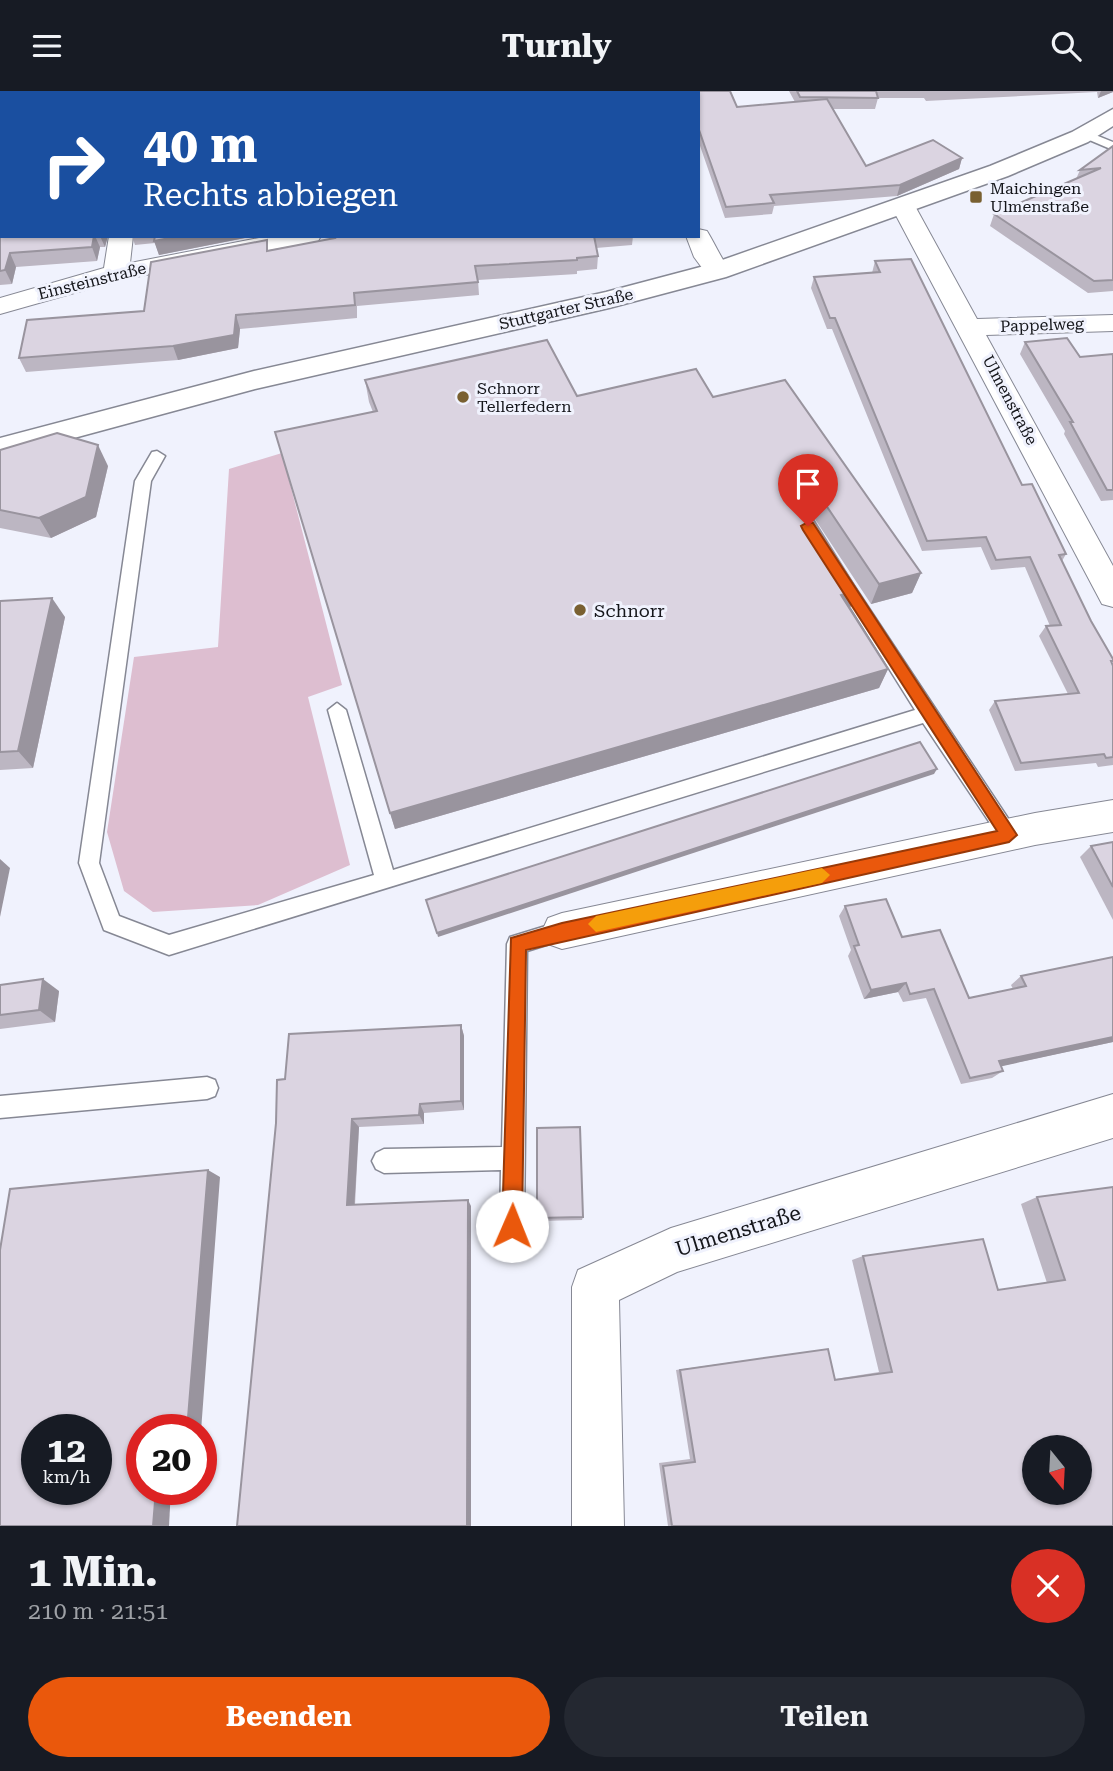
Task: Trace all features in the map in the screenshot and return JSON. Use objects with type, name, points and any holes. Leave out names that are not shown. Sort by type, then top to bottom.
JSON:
[{"type":"street","name":"Stuttgarter Straße","points":[[0,448],[254,380],[609,300],[718,271],[999,171],[1084,134],[1113,116]]},
{"type":"street","name":"Ulmenstraße","points":[[903,207],[971,327],[1113,595]]},
{"type":"street","points":[[116,273],[121,238]]},
{"type":"street","name":"Einsteinstraße","points":[[0,306],[116,273],[295,238]]},
{"type":"street","points":[[699,238],[706,257],[718,271]]},
{"type":"street","name":"Pappelweg","points":[[971,327],[1113,323]]},
{"type":"street","points":[[1082,534],[1113,532]]},
{"type":"street","points":[[562,931],[1009,835],[1113,816]]},
{"type":"street","name":"Ulmenstraße","points":[[597,1526],[595,1287],[671,1251],[1113,1116]]},
{"type":"lane","points":[[1084,134],[1113,146]]},
{"type":"lane","points":[[157,456],[143,481],[89,863],[111,923],[169,944],[386,881],[927,714]]},
{"type":"lane","points":[[830,562],[927,714],[1009,835]]},
{"type":"lane","points":[[337,710],[386,881]]},
{"type":"lane","points":[[512,1226],[517,944],[562,931]]},
{"type":"lane","points":[[0,1107],[207,1088]]},
{"type":"lane","points":[[384,1161],[513,1158]]},
{"type":"shaded area","points":[[282,453],[342,685],[308,697],[350,865],[258,905],[153,912],[124,891],[107,832],[134,657],[218,647],[229,469]]},
{"type":"building","points":[[700,91],[730,91],[737,107],[827,99],[866,166],[933,140],[962,158],[900,185],[770,195],[774,203],[726,207],[700,133]]},
{"type":"building","points":[[797,91],[876,91],[878,98],[800,97]]},
{"type":"building","points":[[1113,146],[1113,280],[1094,281],[994,214],[1101,168],[1080,170]]},
{"type":"building","points":[[0,238],[94,238],[92,247],[10,253],[5,270],[0,271]]},
{"type":"building","points":[[335,238],[594,238],[598,256],[577,260],[475,266],[478,282],[354,293],[355,305],[236,315],[234,335],[173,346],[19,358],[27,320],[144,311],[151,262],[267,240],[267,251]]},
{"type":"building","points":[[911,259],[1022,485],[1032,484],[1066,554],[1059,555],[1113,659],[1113,757],[1106,758],[1104,754],[1021,763],[995,701],[1079,693],[1046,626],[1061,625],[1030,557],[996,560],[986,537],[927,541],[835,318],[830,318],[814,277],[880,272],[875,261]]},
{"type":"building","points":[[1067,338],[1080,357],[1113,354],[1113,490],[1107,490],[1070,422],[1073,422],[1025,342]]},
{"type":"building","name":"Schnorr","points":[[547,340],[577,396],[696,369],[713,397],[785,380],[921,573],[879,584],[807,477],[797,474],[789,480],[857,590],[841,595],[888,669],[390,813],[275,432],[377,411],[365,380]]},
{"type":"building","points":[[57,433],[98,445],[86,497],[39,518],[0,510],[0,450]]},
{"type":"building","points":[[52,598],[18,751],[0,752],[0,601]]},
{"type":"building","points":[[920,742],[937,769],[437,933],[426,900]]},
{"type":"building","points":[[1113,842],[1113,887],[1091,846]]},
{"type":"building","points":[[886,899],[902,937],[940,930],[969,998],[1026,986],[1021,976],[1113,957],[1113,1037],[999,1061],[1003,1071],[970,1078],[934,989],[910,994],[906,983],[871,990],[854,946],[859,945],[845,906]]},
{"type":"building","points":[[43,979],[39,1010],[0,1015],[0,985]]},
{"type":"building","points":[[461,1025],[461,1101],[420,1104],[419,1115],[352,1119],[347,1205],[468,1200],[467,1526],[237,1526],[276,1123],[277,1080],[285,1079],[289,1034]]},
{"type":"building","points":[[580,1127],[583,1217],[537,1218],[537,1128]]},
{"type":"building","points":[[208,1170],[188,1414],[126,1414],[126,1505],[155,1505],[153,1526],[0,1526],[0,1250],[10,1189]]},
{"type":"building","points":[[1113,1187],[1113,1526],[672,1526],[663,1466],[695,1462],[680,1370],[828,1349],[835,1380],[892,1372],[863,1256],[983,1239],[998,1290],[1065,1280],[1037,1197]]},
{"type":"slow traffic","points":[[596,924],[822,875]]},
{"type":"place","name":"Maichingen Ulmenstraße","points":[[976,197]]},
{"type":"place","name":"Schnorr Tellerfedern","points":[[463,397]]},
{"type":"place","name":"Schnorr","points":[[580,610]]},
{"type":"route","points":[[512,1226],[517,944],[562,931],[1009,835],[927,714],[808,526]]}]
